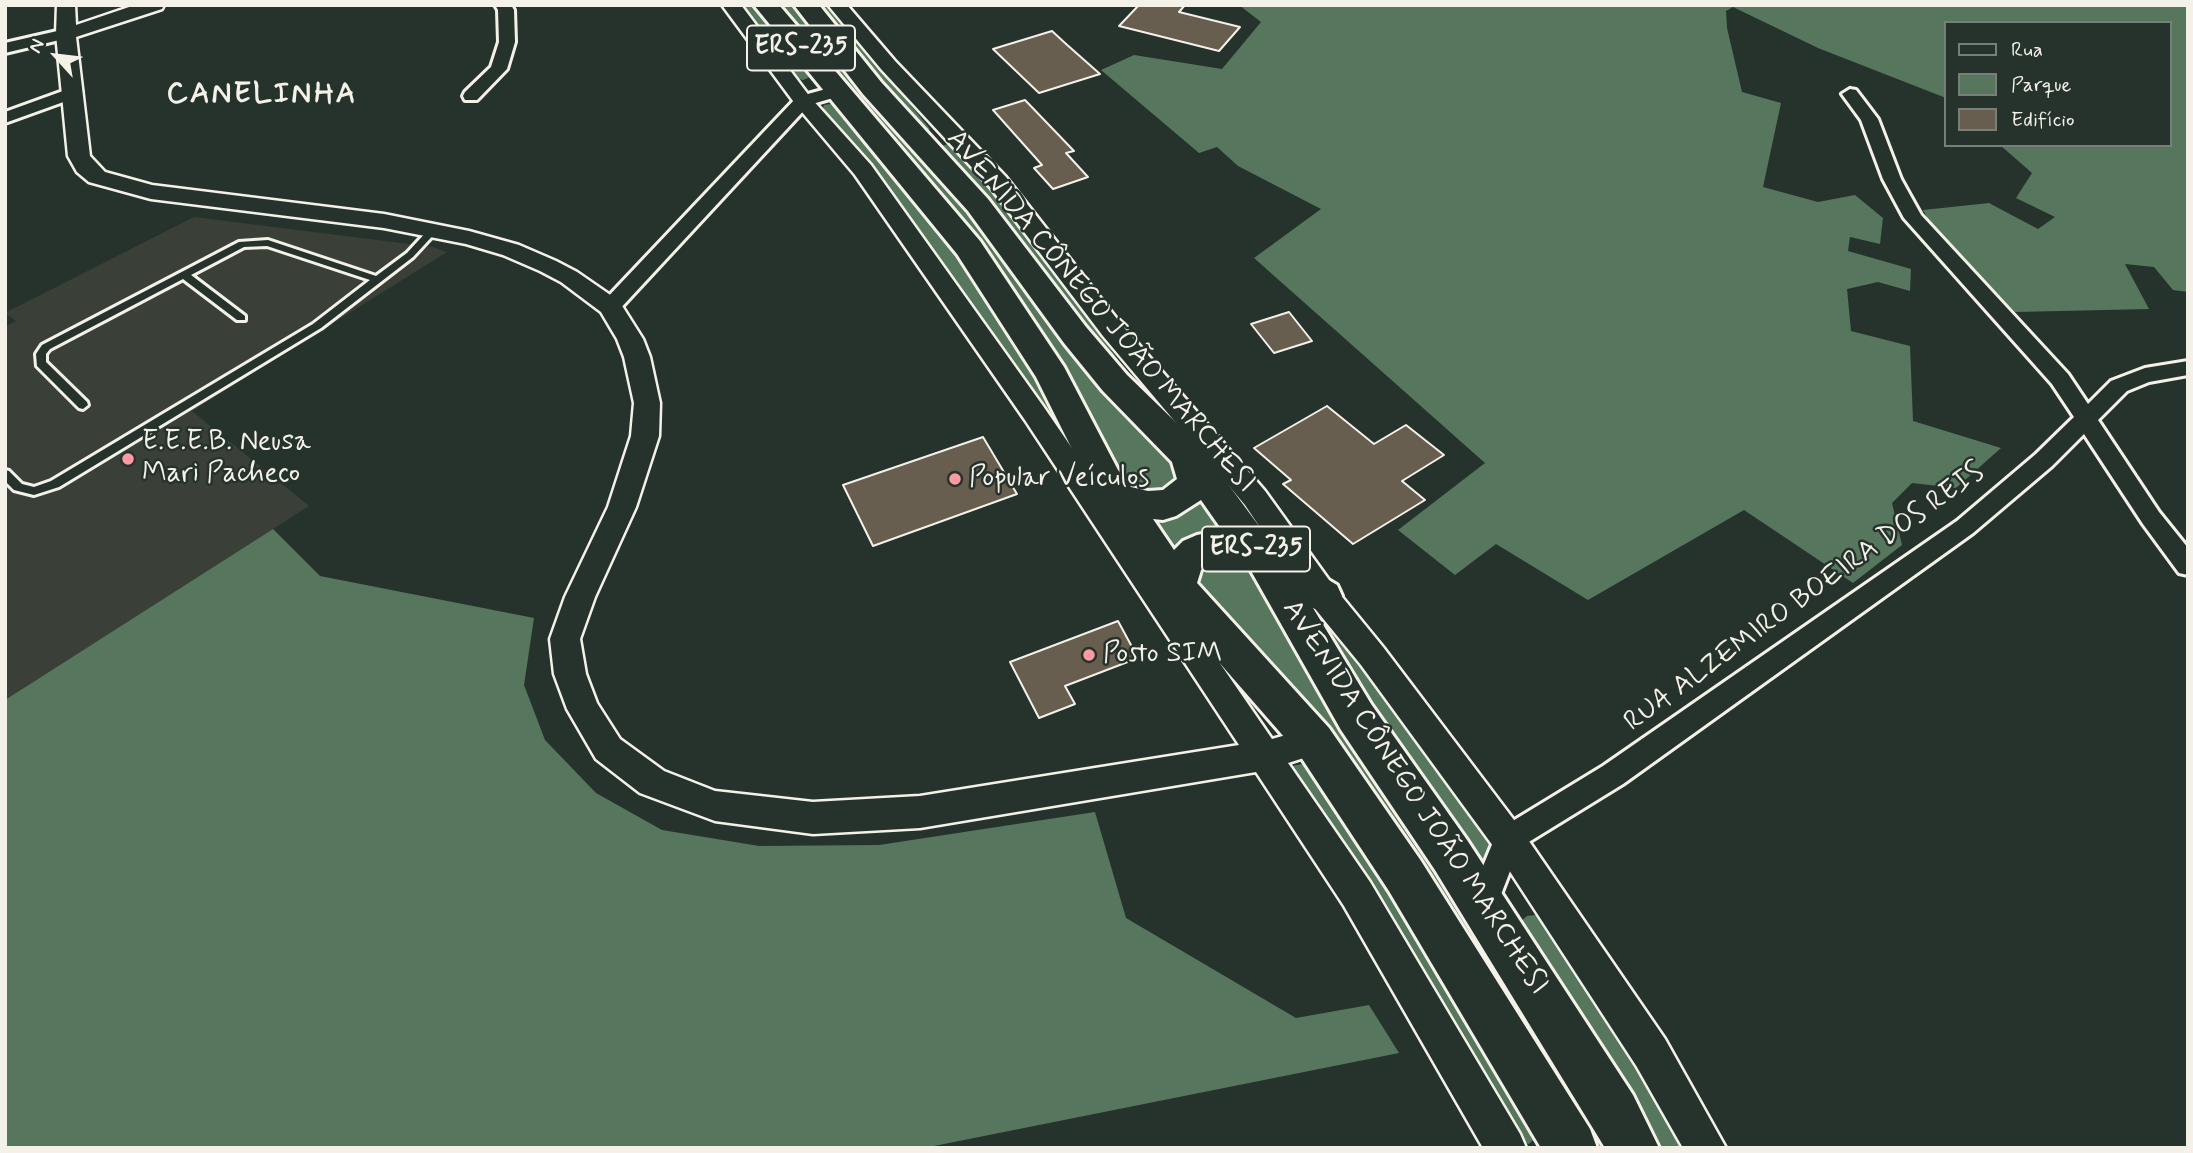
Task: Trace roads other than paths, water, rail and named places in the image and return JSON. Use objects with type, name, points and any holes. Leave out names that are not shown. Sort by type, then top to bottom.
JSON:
[{"type":"main road","name":"AVENIDA CÔNEGO JOÃO MARCHESI","points":[[765,5],[820,96],[970,247],[1052,375],[1104,478],[1177,587],[1314,741],[1405,876],[1568,1147]]},
{"type":"main road","name":"AVENIDA CÔNEGO JOÃO MARCHESI","points":[[806,5],[939,141],[978,205],[1075,335],[1115,383],[1189,457],[1263,559],[1356,717],[1482,905],[1633,1148]]},
{"type":"main road","points":[[1119,497],[1147,505],[1163,506],[1177,500],[1189,490],[1195,479],[1172,402]]},
{"type":"main road","points":[[1177,587],[1184,564],[1196,551],[1210,545],[1243,548],[1323,596]]},
{"type":"street","points":[[66,5],[66,34],[79,156],[91,174],[109,182],[151,192],[384,221],[500,247],[569,277],[610,307],[630,339],[637,357],[647,403],[645,436],[622,507],[580,597],[565,639],[570,674],[583,709],[608,749],[652,782],[715,806],[813,818],[919,812],[1263,756],[1314,741]]},
{"type":"street","points":[[5,48],[66,34],[155,5]]},
{"type":"street","points":[[471,96],[499,68],[507,42],[506,10],[503,5]]},
{"type":"street","name":"AVENIDA CÔNEGO JOÃO MARCHESI","points":[[731,5],[820,96],[863,170],[976,329],[1357,894],[1506,1148]]},
{"type":"street","name":"AVENIDA CÔNEGO JOÃO MARCHESI","points":[[837,5],[939,141],[998,182],[1112,330],[1255,498],[1323,596],[1372,656],[1508,839],[1651,1053],[1706,1148]]},
{"type":"street","points":[[5,118],[74,92]]},
{"type":"street","points":[[1850,94],[1869,119],[1892,179],[1913,218],[2060,379],[2084,418],[2188,566]]},
{"type":"street","points":[[610,307],[820,96]]},
{"type":"street","name":"RUA ALZEMIRO BOEIRA DOS REIS","points":[[1508,839],[1613,775],[1965,527],[2044,460],[2119,386],[2145,375],[2188,368]]},
{"type":"street","points":[[1482,905],[1508,839]]},
{"type":"lane","points":[[5,474],[18,487],[34,491],[55,484],[317,326],[411,255],[433,230]]},
{"type":"lane","points":[[83,405],[41,363],[41,354],[46,347],[242,244],[257,241],[279,246],[380,280]]},
{"type":"lane","points":[[183,274],[241,318]]},
{"type":"place","name":"E.E.E.B. Neusa Mari Pacheco","points":[[128,459]]},
{"type":"place","name":"Popular Veículos","points":[[955,479]]},
{"type":"place","name":"Posto SIM","points":[[1089,655]]},
{"type":"district","name":"CANELINHA","points":[[262,96]]}]
